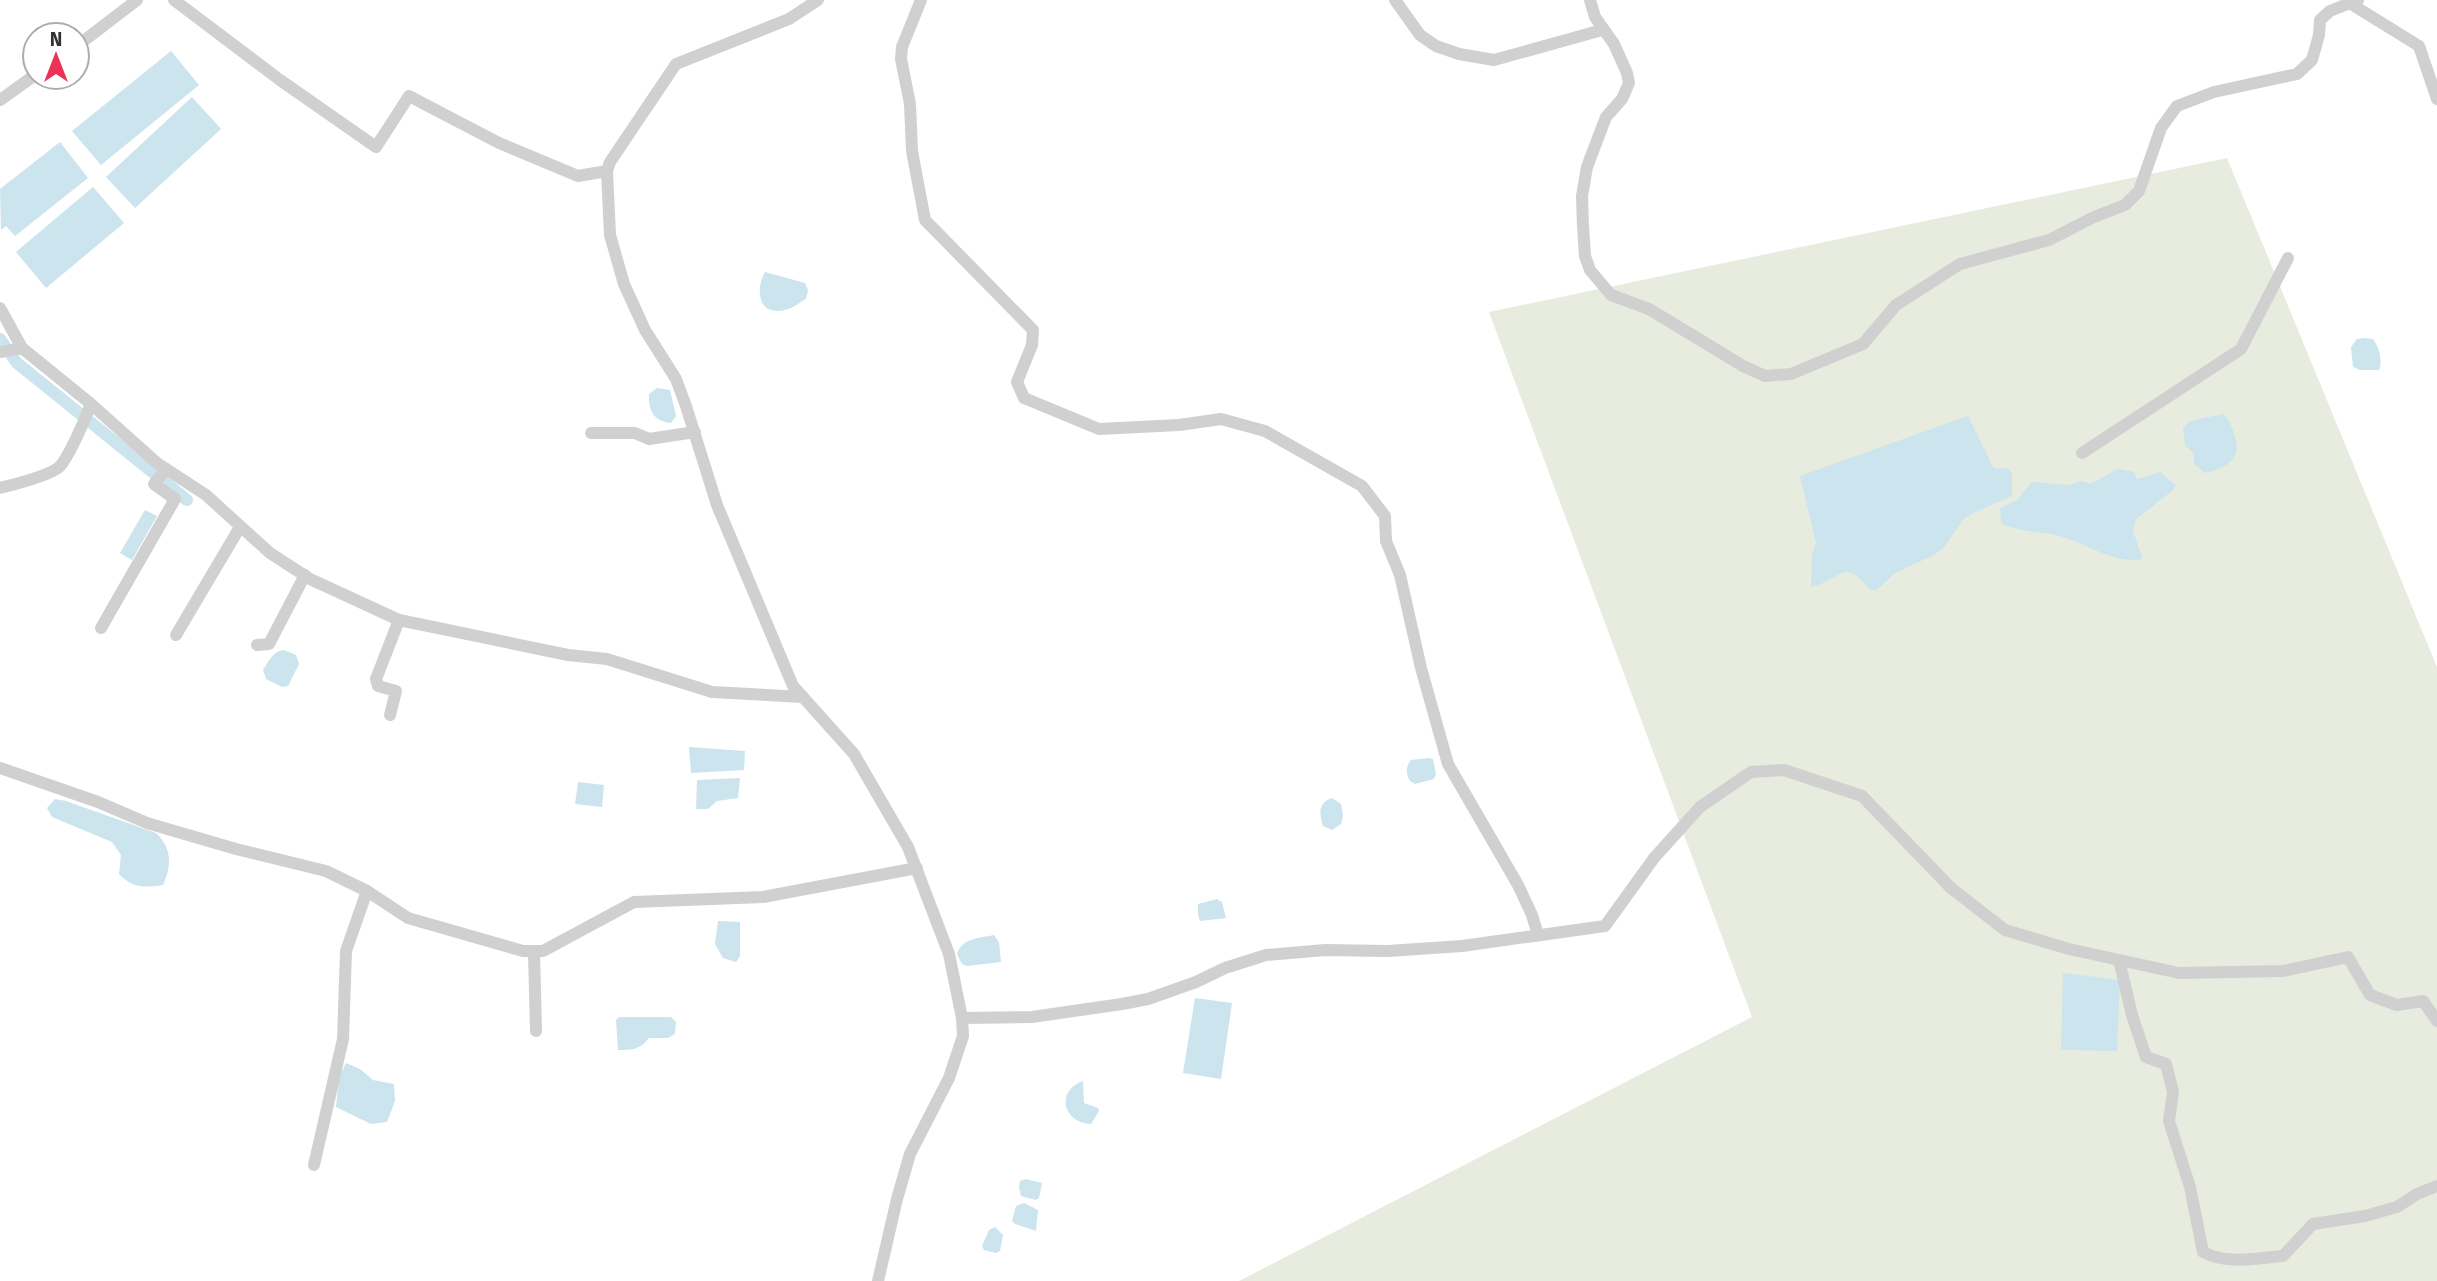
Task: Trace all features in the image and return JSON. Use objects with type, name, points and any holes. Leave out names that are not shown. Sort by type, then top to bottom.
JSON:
[{"type":"street","points":[[91,35],[137,0]]},
{"type":"street","points":[[174,0],[280,80],[376,147],[409,96],[499,143],[578,176],[607,172]]},
{"type":"street","points":[[818,0],[789,19],[676,64],[610,162],[607,172],[610,235],[624,284],[645,330],[676,380],[717,505],[793,686],[854,754],[908,847],[949,954],[963,1035],[949,1078],[910,1154],[878,1281]]},
{"type":"street","points":[[921,0],[902,47],[901,59],[911,104],[912,151],[925,219],[1033,331],[1032,345],[1017,382],[1024,398],[1099,429],[1179,425],[1221,419],[1265,431],[1362,486],[1385,516],[1386,541],[1400,575],[1421,668],[1448,764],[1518,885],[1538,935]]},
{"type":"street","points":[[1395,0],[1420,35],[1436,46],[1459,54],[1494,60],[1602,30]]},
{"type":"street","points":[[1590,0],[1602,30],[1614,44],[1629,83],[1627,91],[1606,117],[1587,167],[1582,216],[1590,270],[1611,295],[1648,309],[1759,375],[1791,374],[1863,344],[1896,305],[1961,264],[2049,240],[2125,205],[2139,191],[2161,128],[2177,106],[2214,92],[2297,74],[2312,61],[2320,20],[2330,11],[2354,2],[2419,46],[2437,99]]},
{"type":"street","points":[[0,100],[21,85]]},
{"type":"street","points":[[2082,453],[2241,349],[2288,258]]},
{"type":"street","points":[[0,308],[22,348],[166,469],[206,495],[270,553],[305,575],[399,620],[555,653],[607,659],[712,692],[803,697]]},
{"type":"street","points":[[0,352],[22,348]]},
{"type":"street","points":[[0,488],[15,485],[59,467],[91,404]]},
{"type":"street","points":[[591,433],[635,433],[649,439],[695,432]]},
{"type":"street","points":[[101,628],[175,499],[154,484],[166,469]]},
{"type":"street","points":[[176,635],[240,527]]},
{"type":"street","points":[[257,645],[269,644],[305,575]]},
{"type":"street","points":[[390,715],[396,691],[378,685],[376,679],[399,620]]},
{"type":"street","points":[[0,768],[98,802],[147,823],[326,871],[367,891],[408,918],[523,951],[543,951],[634,902],[763,897],[917,868]]},
{"type":"street","points":[[962,1018],[1031,1017],[1148,999],[1266,955],[1325,950],[1388,951],[1462,946],[1605,926],[1654,859],[1700,807],[1751,772],[1784,770],[1862,796],[1951,888],[2005,930],[2069,949],[2179,973],[2283,971],[2348,957],[2370,995],[2397,1005],[2423,1001],[2437,1021]]},
{"type":"street","points":[[314,1165],[343,1039],[346,951],[367,891]]},
{"type":"street","points":[[534,952],[536,1031]]},
{"type":"street","points":[[2119,960],[2132,1015],[2146,1057],[2166,1064],[2173,1092],[2169,1121],[2190,1187],[2203,1252],[2216,1259],[2283,1255],[2313,1224],[2365,1216],[2397,1207],[2417,1194],[2437,1186]]},
{"type":"shaded area","points":[[2227,158],[2437,667],[2437,1281],[1239,1281],[1752,1017],[1489,312]]},
{"type":"water","points":[[171,51],[199,85],[101,165],[72,131]]},
{"type":"water","points":[[192,97],[221,129],[135,208],[106,177]]},
{"type":"water","points":[[60,142],[88,178],[15,236],[6,226],[1,230],[0,189]]},
{"type":"water","points":[[93,187],[124,223],[46,288],[16,252]]},
{"type":"water","points":[[765,272],[805,283],[808,290],[806,299],[788,309],[776,311],[764,306],[760,286]]},
{"type":"water","points":[[2357,339],[2373,339],[2377,346],[2379,370],[2360,370],[2353,367],[2351,347]]},
{"type":"water","points":[[657,388],[670,390],[676,416],[671,423],[656,418],[651,410],[649,394]]},
{"type":"water","points":[[2223,414],[2229,421],[2237,450],[2226,465],[2205,473],[2194,464],[2194,454],[2185,445],[2183,428],[2190,421]]},
{"type":"water","points":[[1968,416],[1993,467],[2007,468],[2012,473],[2012,496],[1971,514],[1963,520],[1944,547],[1934,555],[1895,573],[1877,590],[1870,590],[1861,580],[1847,572],[1811,587],[1812,555],[1816,543],[1800,476]]},
{"type":"water","points":[[2118,469],[2134,472],[2137,479],[2160,472],[2176,485],[2136,519],[2133,531],[2142,557],[2140,560],[2117,558],[2067,538],[2001,523],[2000,508],[2017,500],[2032,482],[2068,485],[2082,481],[2090,484]]},
{"type":"water","points":[[145,510],[157,516],[132,560],[120,553]]},
{"type":"water","points":[[284,650],[296,655],[299,664],[288,686],[282,687],[266,679],[263,670],[274,654]]},
{"type":"water","points":[[689,747],[745,751],[744,770],[691,773]]},
{"type":"water","points":[[1433,759],[1436,774],[1434,779],[1415,784],[1410,781],[1407,770],[1411,760]]},
{"type":"water","points":[[740,778],[738,798],[717,801],[708,809],[696,809],[697,780]]},
{"type":"water","points":[[578,782],[604,785],[602,807],[575,804]]},
{"type":"water","points":[[1332,798],[1341,804],[1343,816],[1341,824],[1332,830],[1323,826],[1320,813],[1324,803]]},
{"type":"water","points":[[55,799],[156,833],[165,845],[169,858],[163,885],[139,886],[124,879],[119,874],[121,855],[112,842],[52,817],[47,808]]},
{"type":"water","points":[[1217,899],[1222,902],[1226,918],[1200,921],[1198,904]]},
{"type":"water","points":[[718,921],[740,922],[740,956],[736,962],[723,958],[715,944]]},
{"type":"water","points":[[994,935],[999,942],[1001,962],[967,966],[962,964],[957,954],[963,945]]},
{"type":"water","points":[[2063,973],[2120,980],[2117,1051],[2061,1050]]},
{"type":"water","points":[[1195,998],[1232,1003],[1221,1079],[1183,1073]]},
{"type":"water","points":[[619,1017],[671,1017],[676,1022],[675,1034],[668,1038],[649,1038],[635,1048],[618,1050],[616,1020]]},
{"type":"water","points":[[346,1063],[360,1069],[373,1080],[394,1084],[395,1101],[387,1122],[371,1124],[336,1107],[339,1077]]},
{"type":"water","points":[[1083,1081],[1084,1103],[1098,1108],[1099,1111],[1091,1124],[1074,1118],[1066,1106],[1069,1092]]},
{"type":"water","points":[[1026,1179],[1042,1183],[1039,1198],[1036,1200],[1021,1196],[1020,1181]]},
{"type":"water","points":[[1024,1203],[1038,1210],[1036,1231],[1012,1221],[1016,1206]]},
{"type":"water","points":[[995,1227],[1003,1235],[1000,1251],[996,1253],[984,1250],[982,1246],[989,1230]]},
{"type":"waterway","points":[[0,339],[17,363],[187,500]]}]
